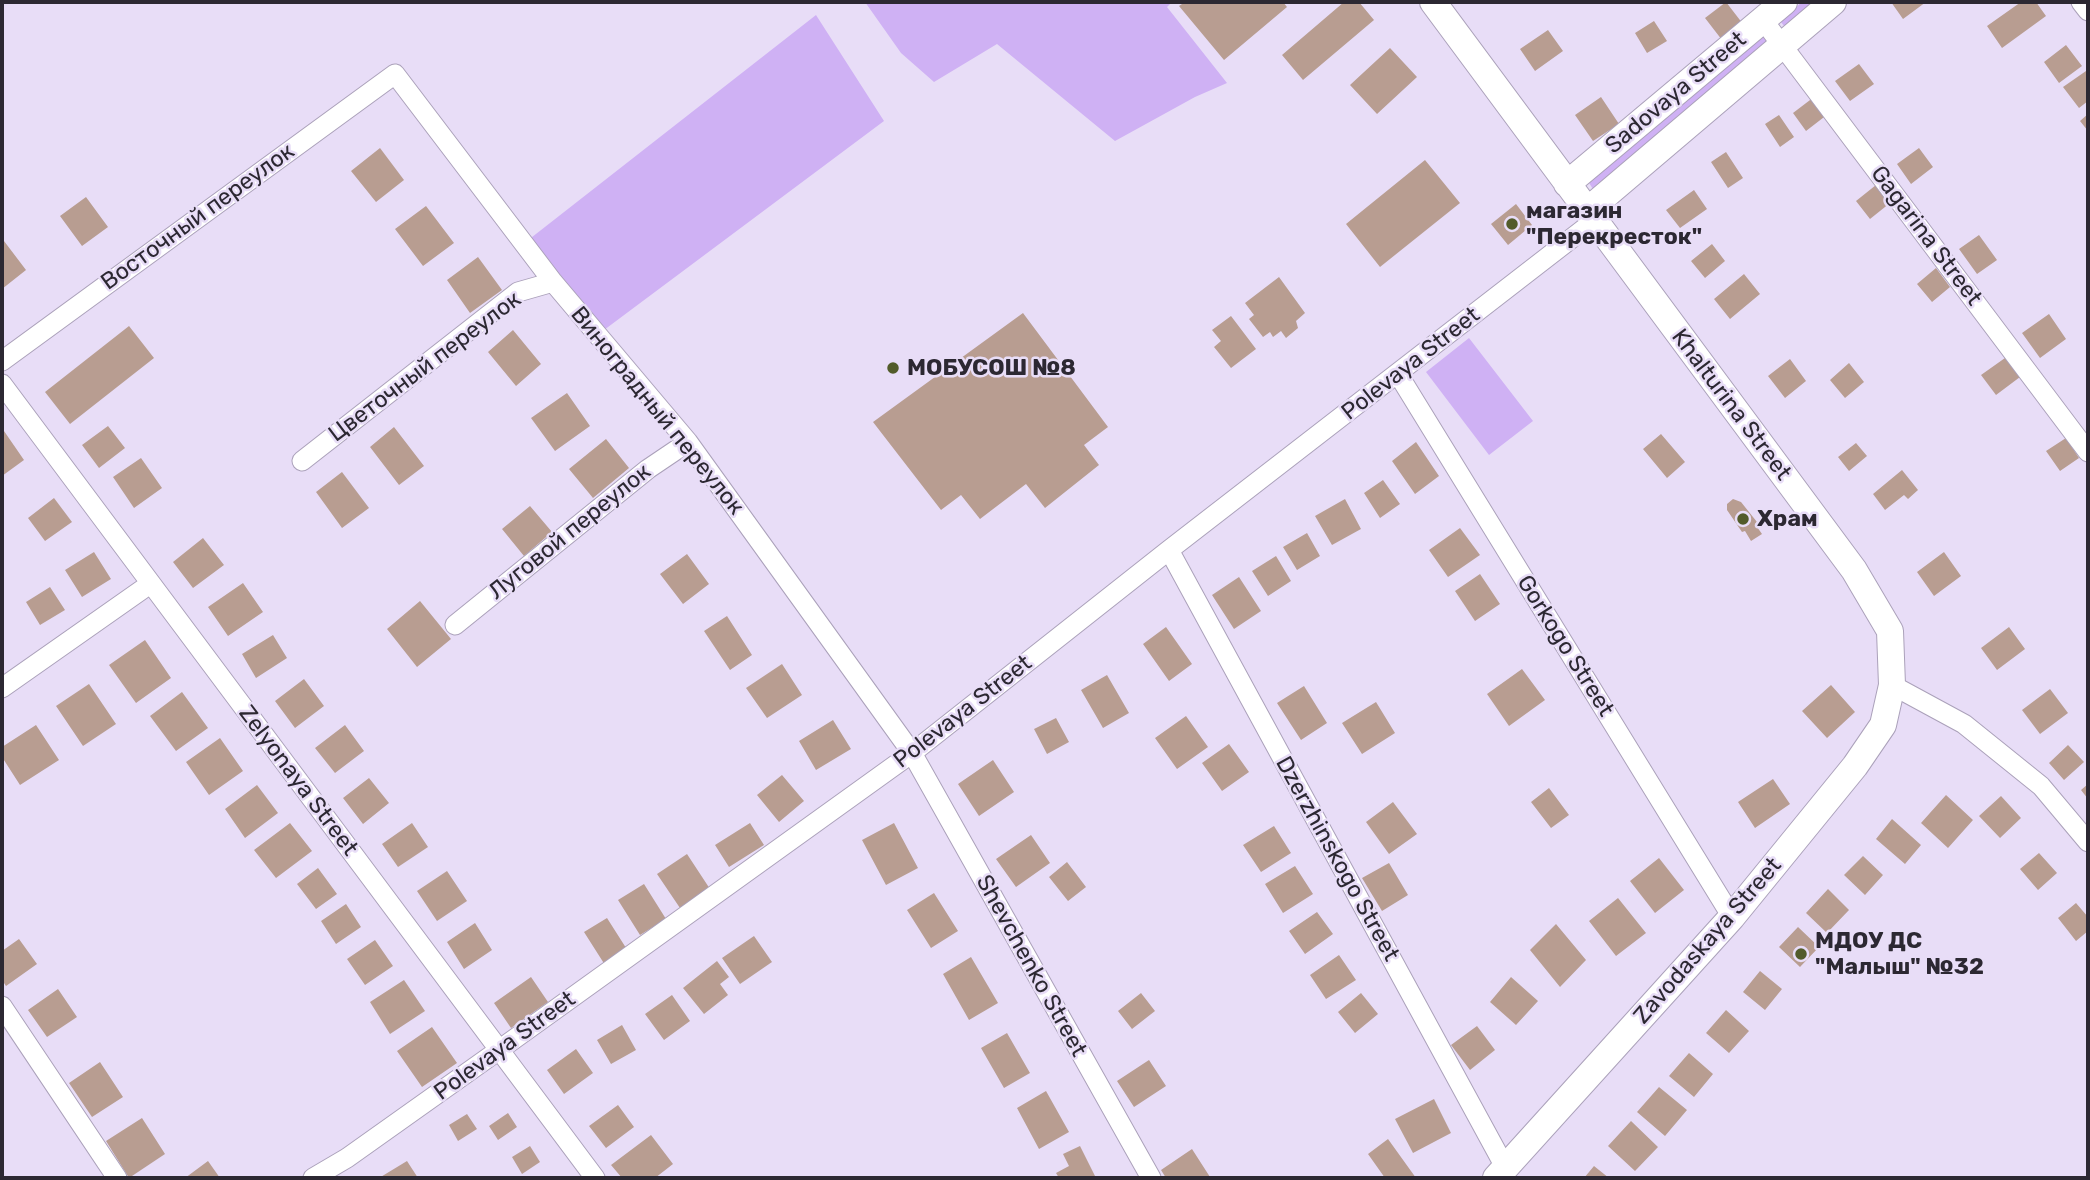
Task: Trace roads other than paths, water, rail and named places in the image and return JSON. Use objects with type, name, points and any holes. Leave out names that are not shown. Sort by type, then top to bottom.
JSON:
[{"type":"main road","name":"Khalturina Street","points":[[1433,2],[1854,570],[1889,631],[1892,685]]},
{"type":"main road","name":"Sadovaya Street","points":[[1567,184],[1784,2]]},
{"type":"main road","points":[[1591,216],[1833,2]]},
{"type":"main road","name":"Zavodaskaya Street","points":[[1500,1173],[1732,917],[1855,766],[1883,725],[1892,685]]},
{"type":"street","points":[[2081,2],[2088,11]]},
{"type":"street","name":"Gagarina Street","points":[[1763,20],[2088,453]]},
{"type":"street","name":"Виноградный переулок","points":[[395,74],[553,282],[688,442],[912,753]]},
{"type":"street","name":"Восточный переулок","points":[[2,361],[395,74]]},
{"type":"street","name":"Polevaya Street","points":[[313,1178],[347,1158],[912,753],[1398,374],[1591,216]]},
{"type":"street","name":"Цветочный переулок","points":[[302,461],[518,292],[553,282]]},
{"type":"street","name":"Gorkogo Street","points":[[1398,374],[1732,917]]},
{"type":"street","name":"Zelyonaya Street","points":[[2,384],[594,1178]]},
{"type":"street","name":"Луговой переулок","points":[[455,625],[648,468],[688,442]]},
{"type":"street","name":"Dzerzhinskogo Street","points":[[1169,550],[1500,1173]]},
{"type":"street","points":[[2,688],[150,584]]},
{"type":"street","points":[[1892,685],[1964,724],[2041,786],[2088,842]]},
{"type":"street","name":"Shevchenko Street","points":[[912,753],[1151,1178]]},
{"type":"street","points":[[2,1006],[117,1178]]},
{"type":"place","name":"магазин \"Перекресток\"","points":[[1512,224]]},
{"type":"place","name":"МОБУСОШ №8","points":[[893,368]]},
{"type":"place","name":"Храм","points":[[1743,519]]},
{"type":"place","name":"МДОУ ДС \"Малыш\" №32","points":[[1801,954]]}]
